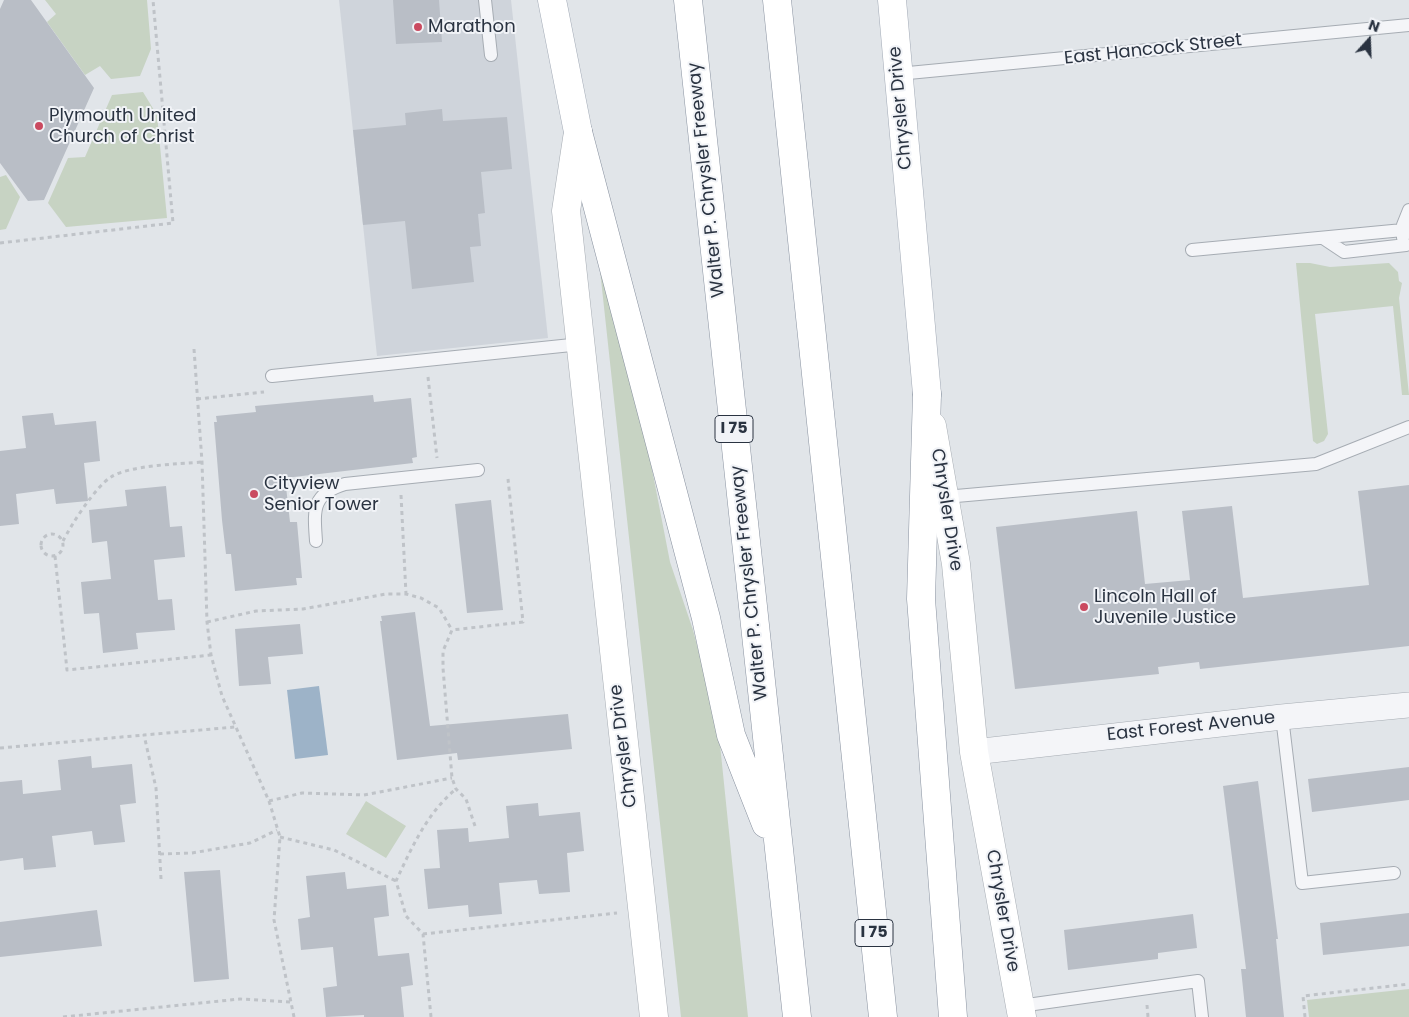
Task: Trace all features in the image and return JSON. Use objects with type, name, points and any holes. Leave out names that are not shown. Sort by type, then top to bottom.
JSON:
[{"type":"main road","name":"Chrysler Drive","points":[[552,0],[578,132],[566,211],[654,1017]]},
{"type":"main road","name":"Walter P. Chrysler Freeway","points":[[688,0],[797,1017]]},
{"type":"main road","name":"I 75","points":[[777,0],[883,1017]]},
{"type":"main road","name":"Chrysler Drive","points":[[892,0],[927,394],[956,564],[974,752],[1021,1012]]},
{"type":"main road","points":[[578,132],[706,618],[731,735],[779,858]]},
{"type":"main road","points":[[927,394],[921,599],[953,1017]]},
{"type":"street","name":"East Forest Avenue","points":[[974,752],[1282,717],[1409,705]]},
{"type":"lane","points":[[485,0],[491,55]]},
{"type":"lane","name":"East Hancock Street","points":[[898,74],[1409,25]]},
{"type":"lane","points":[[1323,238],[1344,252],[1407,248],[1403,230],[1409,210]]},
{"type":"lane","points":[[1192,250],[1403,230]]},
{"type":"lane","points":[[272,376],[581,344]]},
{"type":"lane","points":[[945,497],[1316,464],[1409,427]]},
{"type":"lane","points":[[316,541],[314,515],[318,498],[331,488],[345,484],[478,470]]},
{"type":"lane","points":[[1282,717],[1302,883],[1394,872]]},
{"type":"lane","points":[[1021,1012],[1198,981],[1202,1017]]},
{"type":"path","points":[[0,242],[173,223],[153,0]]},
{"type":"path","points":[[194,349],[202,462],[207,622],[211,655],[216,677],[235,727],[269,801],[276,830],[280,837],[274,920],[294,1017]]},
{"type":"path","points":[[418,376],[428,375],[439,474]]},
{"type":"path","points":[[198,399],[274,391]]},
{"type":"path","points":[[55,556],[63,549],[63,542],[74,520],[111,477],[135,469],[202,462]]},
{"type":"path","points":[[452,630],[523,622],[508,479]]},
{"type":"path","points":[[401,490],[406,594]]},
{"type":"path","points":[[55,556],[44,553],[41,546],[43,539],[52,534],[59,535],[63,542]]},
{"type":"path","points":[[55,556],[67,670],[211,655]]},
{"type":"path","points":[[207,622],[256,611],[302,609],[386,594],[406,594],[422,598],[438,608],[452,630]]},
{"type":"path","points":[[452,630],[443,651],[442,668],[452,778],[456,788],[466,799],[475,826]]},
{"type":"path","points":[[0,748],[235,727]]},
{"type":"path","points":[[144,735],[156,788],[161,879]]},
{"type":"path","points":[[269,801],[302,793],[364,796],[452,778]]},
{"type":"path","points":[[431,1017],[424,934],[406,916],[396,881],[419,832],[446,797],[456,788]]},
{"type":"path","points":[[160,854],[192,853],[250,842],[276,830]]},
{"type":"path","points":[[280,837],[334,850],[396,881]]},
{"type":"path","points":[[424,934],[619,913]]},
{"type":"path","points":[[1306,1017],[1303,996],[1409,984]]},
{"type":"path","points":[[63,1017],[240,999],[290,1002]]},
{"type":"shaded area","points":[[339,0],[511,0],[548,338],[377,356]]},
{"type":"green space","points":[[45,0],[147,0],[151,49],[140,76],[111,79],[100,66],[85,75],[47,22],[56,14]]},
{"type":"green space","points":[[143,92],[157,115],[167,218],[66,227],[48,203],[68,158],[85,157],[112,95]]},
{"type":"green space","points":[[6,175],[20,197],[6,229],[0,230],[0,177]]},
{"type":"green space","points":[[599,261],[632,366],[670,562],[693,630],[718,725],[748,1017],[681,1017]]},
{"type":"green space","points":[[1296,263],[1310,263],[1330,267],[1389,263],[1398,272],[1399,281],[1402,283],[1399,298],[1409,395],[1402,395],[1393,306],[1315,314],[1328,434],[1324,441],[1317,444],[1313,441]]},
{"type":"green space","points":[[366,801],[406,826],[386,858],[346,834]]},
{"type":"green space","points":[[1409,989],[1409,1017],[1309,1017],[1307,1000]]},
{"type":"water","points":[[319,686],[328,755],[295,759],[287,690]]},
{"type":"building","name":"Plymouth United Church of Christ","points":[[4,0],[31,0],[94,88],[44,200],[28,201],[0,163],[0,9]]},
{"type":"building","name":"Marathon","points":[[393,0],[439,0],[442,42],[396,44]]},
{"type":"building","points":[[442,109],[443,121],[507,117],[512,169],[481,172],[485,213],[478,214],[481,246],[470,247],[474,282],[412,289],[405,221],[363,225],[353,130],[406,125],[405,113]]},
{"type":"building","name":"Cityview Senior Tower","points":[[373,395],[374,402],[411,398],[417,457],[412,458],[413,463],[285,478],[290,522],[297,522],[302,578],[296,578],[297,585],[235,591],[231,554],[226,554],[222,520],[214,422],[217,422],[216,416],[256,412],[255,406]]},
{"type":"building","points":[[53,413],[55,425],[96,421],[100,461],[84,463],[88,501],[56,504],[54,489],[16,494],[19,524],[0,526],[0,451],[26,448],[22,416]]},
{"type":"building","points":[[1409,485],[1409,646],[1200,669],[1199,662],[1158,667],[1159,674],[1015,689],[996,527],[1137,511],[1145,584],[1190,580],[1182,511],[1232,506],[1243,598],[1369,585],[1358,491]]},
{"type":"building","points":[[166,486],[170,527],[182,526],[185,557],[154,560],[158,600],[172,599],[175,630],[136,633],[138,649],[103,653],[99,613],[84,614],[81,582],[111,579],[107,541],[92,543],[89,510],[127,506],[125,490]]},
{"type":"building","points":[[491,500],[503,610],[467,613],[455,504]]},
{"type":"building","points":[[415,612],[430,726],[568,714],[572,749],[458,760],[457,753],[397,760],[380,621],[382,621],[381,616]]},
{"type":"building","points":[[300,624],[303,654],[268,657],[271,684],[239,686],[235,629]]},
{"type":"building","points":[[91,756],[92,768],[132,764],[136,803],[120,805],[125,842],[94,845],[92,831],[52,836],[56,867],[24,870],[23,858],[0,861],[0,782],[22,780],[23,794],[61,790],[58,760]]},
{"type":"building","points":[[1409,767],[1409,800],[1312,812],[1308,779]]},
{"type":"building","points":[[1258,781],[1278,939],[1276,939],[1284,1017],[1246,1017],[1241,969],[1246,969],[1223,786]]},
{"type":"building","points":[[538,803],[539,816],[580,812],[584,851],[567,853],[570,892],[539,894],[537,880],[499,883],[502,914],[469,917],[468,905],[428,909],[424,869],[440,868],[437,830],[468,828],[469,842],[509,838],[506,806]]},
{"type":"building","points":[[220,870],[229,979],[194,982],[184,872]]},
{"type":"building","points":[[345,872],[347,889],[386,885],[389,916],[374,918],[378,956],[409,953],[413,985],[401,987],[404,1017],[364,1017],[364,1015],[326,1017],[323,988],[337,986],[333,947],[301,950],[298,919],[310,917],[306,876]]},
{"type":"building","points":[[97,910],[102,946],[0,957],[0,922]]},
{"type":"building","points":[[1409,913],[1409,946],[1323,955],[1320,923]]},
{"type":"building","points":[[1193,914],[1197,948],[1158,953],[1158,959],[1068,970],[1064,930]]},
{"type":"place","name":"Marathon","points":[[418,27]]},
{"type":"place","name":"Plymouth United Church of Christ","points":[[39,126]]},
{"type":"place","name":"Cityview Senior Tower","points":[[254,494]]},
{"type":"place","name":"Lincoln Hall of Juvenile Justice","points":[[1084,607]]}]
